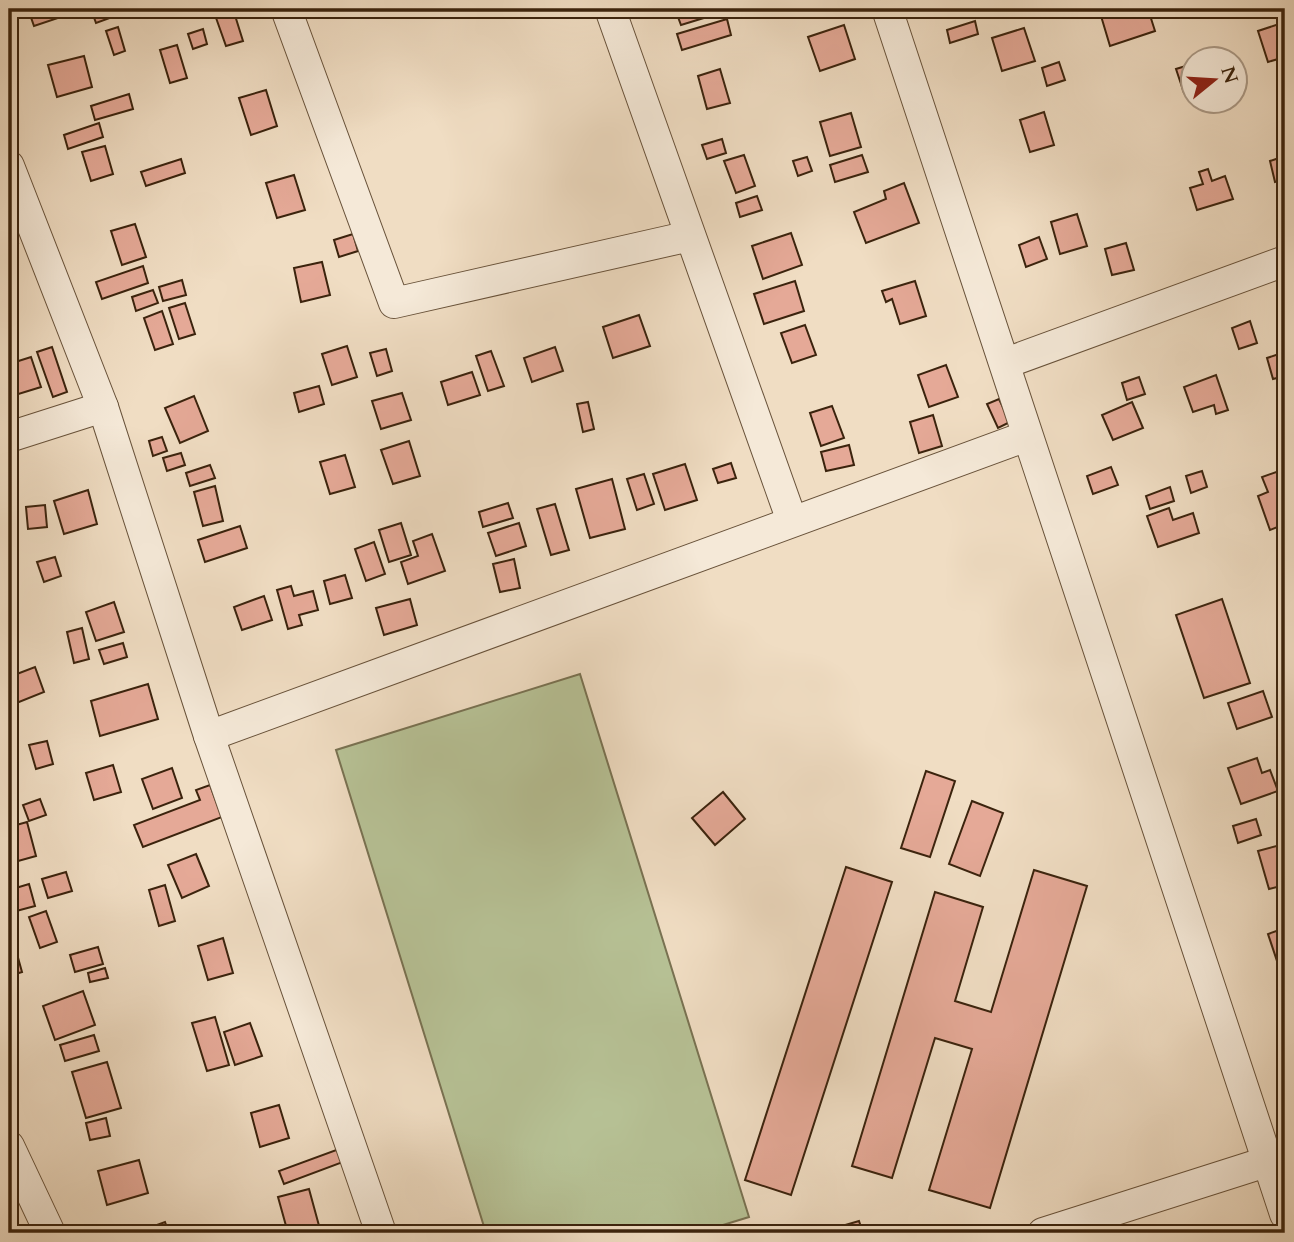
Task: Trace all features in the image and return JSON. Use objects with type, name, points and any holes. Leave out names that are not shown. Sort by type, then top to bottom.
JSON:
[{"type":"street","points":[[286,9],[394,303],[691,236]]},
{"type":"street","points":[[610,9],[792,521]]},
{"type":"street","points":[[887,9],[1285,1214]]},
{"type":"street","points":[[9,166],[103,407],[209,736],[381,1233]]},
{"type":"street","points":[[1006,363],[1285,261]]},
{"type":"street","points":[[9,437],[103,407]]},
{"type":"street","points":[[209,736],[1027,436]]},
{"type":"street","points":[[9,1146],[50,1233]]},
{"type":"street","points":[[1043,1233],[1266,1162]]},
{"type":"green space","points":[[580,674],[749,1217],[697,1233],[486,1233],[336,750]]},
{"type":"building","points":[[28,9],[64,9],[67,15],[34,26]]},
{"type":"building","points":[[91,9],[115,9],[118,15],[96,23]]},
{"type":"building","points":[[233,9],[243,41],[226,46],[215,15]]},
{"type":"building","points":[[675,9],[705,9],[707,17],[681,25]]},
{"type":"building","points":[[1105,9],[1148,9],[1155,31],[1110,46],[1101,16],[1107,14]]},
{"type":"building","points":[[727,19],[731,35],[682,50],[677,34]]},
{"type":"building","points":[[975,21],[978,34],[950,43],[947,30]]},
{"type":"building","points":[[1279,24],[1281,30],[1285,29],[1285,57],[1268,62],[1258,31]]},
{"type":"building","points":[[844,25],[855,59],[820,71],[808,37]]},
{"type":"building","points":[[118,27],[125,51],[114,55],[106,31]]},
{"type":"building","points":[[1024,28],[1035,61],[1002,71],[992,38]]},
{"type":"building","points":[[203,29],[207,44],[193,49],[188,34]]},
{"type":"building","points":[[177,45],[187,78],[170,83],[160,50]]},
{"type":"building","points":[[84,56],[92,87],[57,97],[48,65]]},
{"type":"building","points":[[1059,62],[1065,80],[1047,86],[1042,68]]},
{"type":"building","points":[[720,69],[730,103],[707,109],[698,76]]},
{"type":"building","points":[[266,90],[277,126],[251,135],[239,98]]},
{"type":"building","points":[[129,94],[133,109],[95,120],[91,106]]},
{"type":"building","points":[[1044,112],[1054,145],[1030,152],[1020,120]]},
{"type":"building","points":[[851,113],[861,147],[830,156],[820,122]]},
{"type":"building","points":[[99,123],[103,137],[68,149],[64,135]]},
{"type":"building","points":[[722,139],[726,153],[707,159],[702,145]]},
{"type":"building","points":[[105,146],[113,174],[91,181],[82,152]]},
{"type":"building","points":[[744,155],[755,186],[736,193],[724,161]]},
{"type":"building","points":[[862,155],[868,172],[835,182],[830,165]]},
{"type":"building","points":[[1285,156],[1285,179],[1275,182],[1270,161]]},
{"type":"building","points":[[807,157],[812,171],[798,176],[793,161]]},
{"type":"building","points":[[181,159],[185,173],[146,186],[141,172]]},
{"type":"building","points":[[1208,169],[1212,181],[1225,176],[1233,199],[1197,210],[1190,188],[1203,184],[1199,172]]},
{"type":"building","points":[[294,175],[305,210],[277,218],[266,183]]},
{"type":"building","points":[[904,183],[919,223],[866,243],[854,212],[886,199],[884,191]]},
{"type":"building","points":[[757,196],[762,210],[740,217],[736,203]]},
{"type":"building","points":[[1077,214],[1087,246],[1060,254],[1051,222]]},
{"type":"building","points":[[9,217],[18,243],[9,246]]},
{"type":"building","points":[[135,224],[146,257],[122,265],[111,231]]},
{"type":"building","points":[[791,233],[802,265],[763,279],[752,246]]},
{"type":"building","points":[[353,234],[358,251],[339,257],[334,240]]},
{"type":"building","points":[[1039,237],[1047,259],[1026,267],[1019,245]]},
{"type":"building","points":[[1126,243],[1134,270],[1112,275],[1105,249]]},
{"type":"building","points":[[322,262],[330,295],[301,302],[294,268]]},
{"type":"building","points":[[143,266],[148,283],[102,299],[96,282]]},
{"type":"building","points":[[182,280],[186,295],[163,301],[159,287]]},
{"type":"building","points":[[795,281],[804,311],[764,324],[754,294]]},
{"type":"building","points":[[915,281],[926,316],[900,324],[892,299],[886,302],[882,291]]},
{"type":"building","points":[[153,290],[158,303],[136,311],[132,297]]},
{"type":"building","points":[[185,303],[195,334],[179,339],[169,308]]},
{"type":"building","points":[[162,311],[173,344],[155,350],[144,318]]},
{"type":"building","points":[[639,315],[650,346],[613,358],[603,327]]},
{"type":"building","points":[[1250,321],[1257,343],[1239,349],[1232,328]]},
{"type":"building","points":[[805,325],[816,355],[792,363],[781,333]]},
{"type":"building","points":[[347,346],[357,377],[332,385],[322,354]]},
{"type":"building","points":[[52,347],[67,392],[53,397],[37,352]]},
{"type":"building","points":[[555,347],[563,371],[532,382],[524,358]]},
{"type":"building","points":[[386,349],[392,371],[377,376],[370,353]]},
{"type":"building","points":[[491,351],[504,386],[488,391],[476,356]]},
{"type":"building","points":[[1285,352],[1285,376],[1273,379],[1267,358]]},
{"type":"building","points":[[31,357],[41,387],[12,396],[9,364]]},
{"type":"building","points":[[946,365],[958,397],[929,407],[918,375]]},
{"type":"building","points":[[472,372],[480,395],[448,405],[441,382]]},
{"type":"building","points":[[1216,375],[1228,410],[1216,414],[1214,405],[1193,412],[1184,387]]},
{"type":"building","points":[[1139,377],[1145,394],[1127,400],[1122,383]]},
{"type":"building","points":[[319,386],[324,404],[299,412],[294,393]]},
{"type":"building","points":[[402,393],[411,420],[381,429],[372,401]]},
{"type":"building","points":[[194,396],[208,431],[180,443],[165,408]]},
{"type":"building","points":[[999,399],[1010,422],[998,428],[987,404]]},
{"type":"building","points":[[588,402],[594,429],[583,432],[577,404]]},
{"type":"building","points":[[1132,402],[1143,428],[1113,440],[1102,415]]},
{"type":"building","points":[[832,406],[844,438],[821,446],[810,413]]},
{"type":"building","points":[[933,415],[942,446],[919,453],[910,422]]},
{"type":"building","points":[[162,437],[167,451],[153,456],[149,441]]},
{"type":"building","points":[[409,441],[420,476],[393,484],[381,450]]},
{"type":"building","points":[[849,445],[854,465],[826,471],[821,452]]},
{"type":"building","points":[[181,453],[185,465],[167,471],[163,458]]},
{"type":"building","points":[[345,455],[355,487],[330,494],[320,462]]},
{"type":"building","points":[[731,463],[736,478],[718,483],[713,469]]},
{"type":"building","points":[[685,464],[697,500],[665,510],[653,474]]},
{"type":"building","points":[[210,465],[215,478],[190,486],[186,473]]},
{"type":"building","points":[[1111,467],[1118,485],[1093,494],[1087,476]]},
{"type":"building","points":[[1285,469],[1285,524],[1270,530],[1258,496],[1268,492],[1262,477]]},
{"type":"building","points":[[1202,471],[1207,487],[1191,493],[1186,476]]},
{"type":"building","points":[[644,474],[654,504],[637,510],[627,479]]},
{"type":"building","points":[[612,479],[625,529],[590,538],[576,489]]},
{"type":"building","points":[[215,486],[223,521],[203,526],[194,492]]},
{"type":"building","points":[[1170,487],[1174,501],[1150,509],[1146,496]]},
{"type":"building","points":[[88,490],[97,524],[64,534],[54,501]]},
{"type":"building","points":[[508,503],[513,518],[483,527],[479,512]]},
{"type":"building","points":[[555,504],[569,550],[551,555],[537,509]]},
{"type":"building","points":[[45,505],[47,527],[28,529],[26,507]]},
{"type":"building","points":[[1169,508],[1173,520],[1193,513],[1199,533],[1158,547],[1147,516]]},
{"type":"building","points":[[401,523],[411,555],[389,562],[379,530]]},
{"type":"building","points":[[519,523],[526,546],[496,556],[488,533]]},
{"type":"building","points":[[240,526],[247,548],[205,562],[198,540]]},
{"type":"building","points":[[432,534],[445,571],[408,584],[401,562],[418,556],[413,541]]},
{"type":"building","points":[[374,542],[385,574],[366,581],[355,549]]},
{"type":"building","points":[[55,557],[61,576],[44,582],[37,562]]},
{"type":"building","points":[[514,559],[520,588],[500,592],[493,564]]},
{"type":"building","points":[[345,575],[352,598],[330,604],[324,581]]},
{"type":"building","points":[[291,586],[294,596],[313,591],[318,610],[299,615],[302,625],[288,629],[277,590]]},
{"type":"building","points":[[264,596],[272,620],[242,630],[234,607]]},
{"type":"building","points":[[410,599],[417,625],[384,635],[376,608]]},
{"type":"building","points":[[1222,599],[1250,683],[1204,698],[1176,615]]},
{"type":"building","points":[[114,602],[124,632],[96,641],[86,612]]},
{"type":"building","points":[[82,628],[89,659],[74,663],[67,632]]},
{"type":"building","points":[[123,643],[127,657],[104,664],[99,650]]},
{"type":"building","points":[[35,667],[44,692],[9,706],[9,677]]},
{"type":"building","points":[[148,684],[158,719],[100,736],[91,701]]},
{"type":"building","points":[[1263,691],[1272,717],[1237,729],[1228,703]]},
{"type":"building","points":[[47,741],[53,764],[36,769],[29,745]]},
{"type":"building","points":[[1257,758],[1262,773],[1270,770],[1278,791],[1241,804],[1228,768]]},
{"type":"building","points":[[113,765],[121,792],[94,800],[86,773]]},
{"type":"building","points":[[172,768],[182,798],[153,809],[142,779]]},
{"type":"building","points":[[926,771],[955,781],[930,857],[901,848]]},
{"type":"building","points":[[210,785],[222,817],[143,847],[134,825],[200,800],[196,790]]},
{"type":"building","points":[[723,792],[745,819],[715,845],[692,818]]},
{"type":"building","points":[[40,799],[46,815],[29,821],[23,805]]},
{"type":"building","points":[[972,801],[1003,813],[980,876],[949,864]]},
{"type":"building","points":[[1256,819],[1261,835],[1238,843],[1233,826]]},
{"type":"building","points":[[27,822],[36,856],[11,863],[9,827]]},
{"type":"building","points":[[1284,844],[1285,885],[1269,889],[1258,851]]},
{"type":"building","points":[[196,854],[209,886],[182,898],[168,865]]},
{"type":"building","points":[[846,867],[892,882],[791,1195],[745,1180]]},
{"type":"building","points":[[1034,870],[1087,886],[990,1208],[929,1190],[972,1049],[935,1038],[892,1178],[852,1166],[935,892],[983,907],[955,1001],[991,1012]]},
{"type":"building","points":[[66,872],[72,891],[48,898],[42,879]]},
{"type":"building","points":[[29,884],[35,906],[9,913],[9,890]]},
{"type":"building","points":[[165,885],[175,921],[159,926],[149,890]]},
{"type":"building","points":[[46,911],[57,942],[40,948],[29,917]]},
{"type":"building","points":[[1285,928],[1285,975],[1282,976],[1268,934]]},
{"type":"building","points":[[223,938],[233,973],[208,980],[198,946]]},
{"type":"building","points":[[98,947],[103,964],[75,972],[70,955]]},
{"type":"building","points":[[17,954],[22,972],[9,976],[9,956]]},
{"type":"building","points":[[105,968],[108,978],[90,982],[88,973]]},
{"type":"building","points":[[83,991],[95,1025],[55,1040],[43,1006]]},
{"type":"building","points":[[215,1017],[229,1065],[207,1071],[192,1023]]},
{"type":"building","points":[[250,1023],[262,1056],[235,1065],[224,1032]]},
{"type":"building","points":[[94,1035],[99,1051],[65,1061],[60,1045]]},
{"type":"building","points":[[107,1062],[121,1108],[86,1118],[72,1072]]},
{"type":"building","points":[[279,1105],[289,1138],[260,1147],[251,1113]]},
{"type":"building","points":[[106,1118],[110,1136],[90,1140],[86,1123]]},
{"type":"building","points":[[339,1149],[343,1162],[284,1184],[279,1171]]},
{"type":"building","points":[[139,1160],[148,1193],[107,1205],[98,1171]]},
{"type":"building","points":[[309,1189],[321,1233],[288,1233],[278,1197]]},
{"type":"building","points":[[859,1221],[863,1233],[844,1233],[842,1226]]},
{"type":"building","points":[[165,1222],[169,1233],[135,1233]]}]
